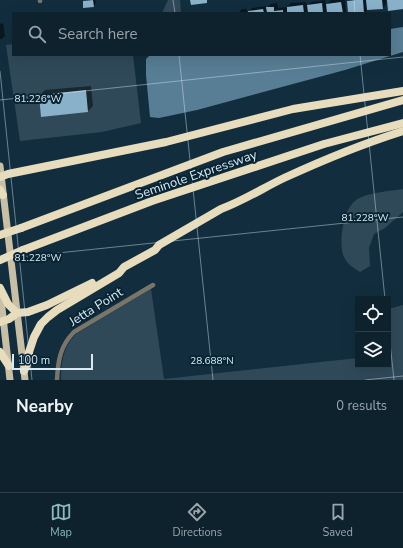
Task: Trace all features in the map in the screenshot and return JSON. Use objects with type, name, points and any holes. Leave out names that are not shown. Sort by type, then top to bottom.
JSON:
[{"type":"highway","points":[[1,176],[166,142],[293,109],[403,92]]},
{"type":"highway","name":"Seminole Expressway","points":[[0,236],[223,152],[403,100]]},
{"type":"highway","name":"Seminole Expressway","points":[[0,260],[152,201],[324,144],[403,122]]},
{"type":"highway","points":[[2,321],[17,313],[28,312],[73,293],[117,269],[124,267],[155,250],[160,249],[223,213],[232,205],[276,182],[350,150],[403,131]]},
{"type":"highway","points":[[24,371],[29,359],[29,352],[34,337],[44,321],[57,310],[119,272],[124,267]]},
{"type":"highway","points":[[0,289],[8,304],[17,313]]},
{"type":"highway","points":[[0,352],[9,366]]},
{"type":"main road","points":[[0,166],[25,380]]},
{"type":"main road","points":[[0,289],[2,321],[10,380]]},
{"type":"street","name":"Jetta Point","points":[[57,380],[59,358],[63,346],[74,332],[153,285]]},
{"type":"shaded area","points":[[168,0],[180,0],[181,12],[162,12]]},
{"type":"shaded area","points":[[403,27],[403,52],[391,56],[391,29]]},
{"type":"shaded area","points":[[12,44],[12,56],[133,56],[141,123],[102,132],[20,141],[6,45]]},
{"type":"shaded area","points":[[149,56],[390,56],[345,70],[197,110],[159,118],[150,117],[146,59]]},
{"type":"shaded area","points":[[403,189],[403,212],[385,228],[374,234],[369,248],[370,266],[360,272],[347,262],[342,252],[343,228],[347,212],[351,205],[359,198]]},
{"type":"shaded area","points":[[151,289],[164,379],[355,358],[355,368],[391,368],[391,308],[403,305],[403,380],[61,380],[64,355],[68,344],[76,334]]},
{"type":"building","points":[[93,0],[94,7],[83,8],[83,1]]},
{"type":"building","points":[[190,0],[207,0],[207,3],[191,5]]},
{"type":"building","points":[[363,0],[364,12],[348,12],[347,1]]},
{"type":"building","points":[[366,0],[382,0],[383,9],[367,10]]},
{"type":"building","points":[[387,0],[403,0],[403,9],[388,11]]},
{"type":"building","points":[[341,2],[343,12],[327,12],[326,4]]},
{"type":"building","points":[[322,3],[323,12],[308,12],[307,5]]},
{"type":"building","points":[[303,5],[304,12],[287,12],[287,7]]},
{"type":"building","points":[[266,7],[274,7],[274,11],[283,10],[283,12],[267,12]]},
{"type":"building","points":[[263,9],[264,12],[248,12]]},
{"type":"building","points":[[86,90],[88,112],[41,117],[39,95]]}]
